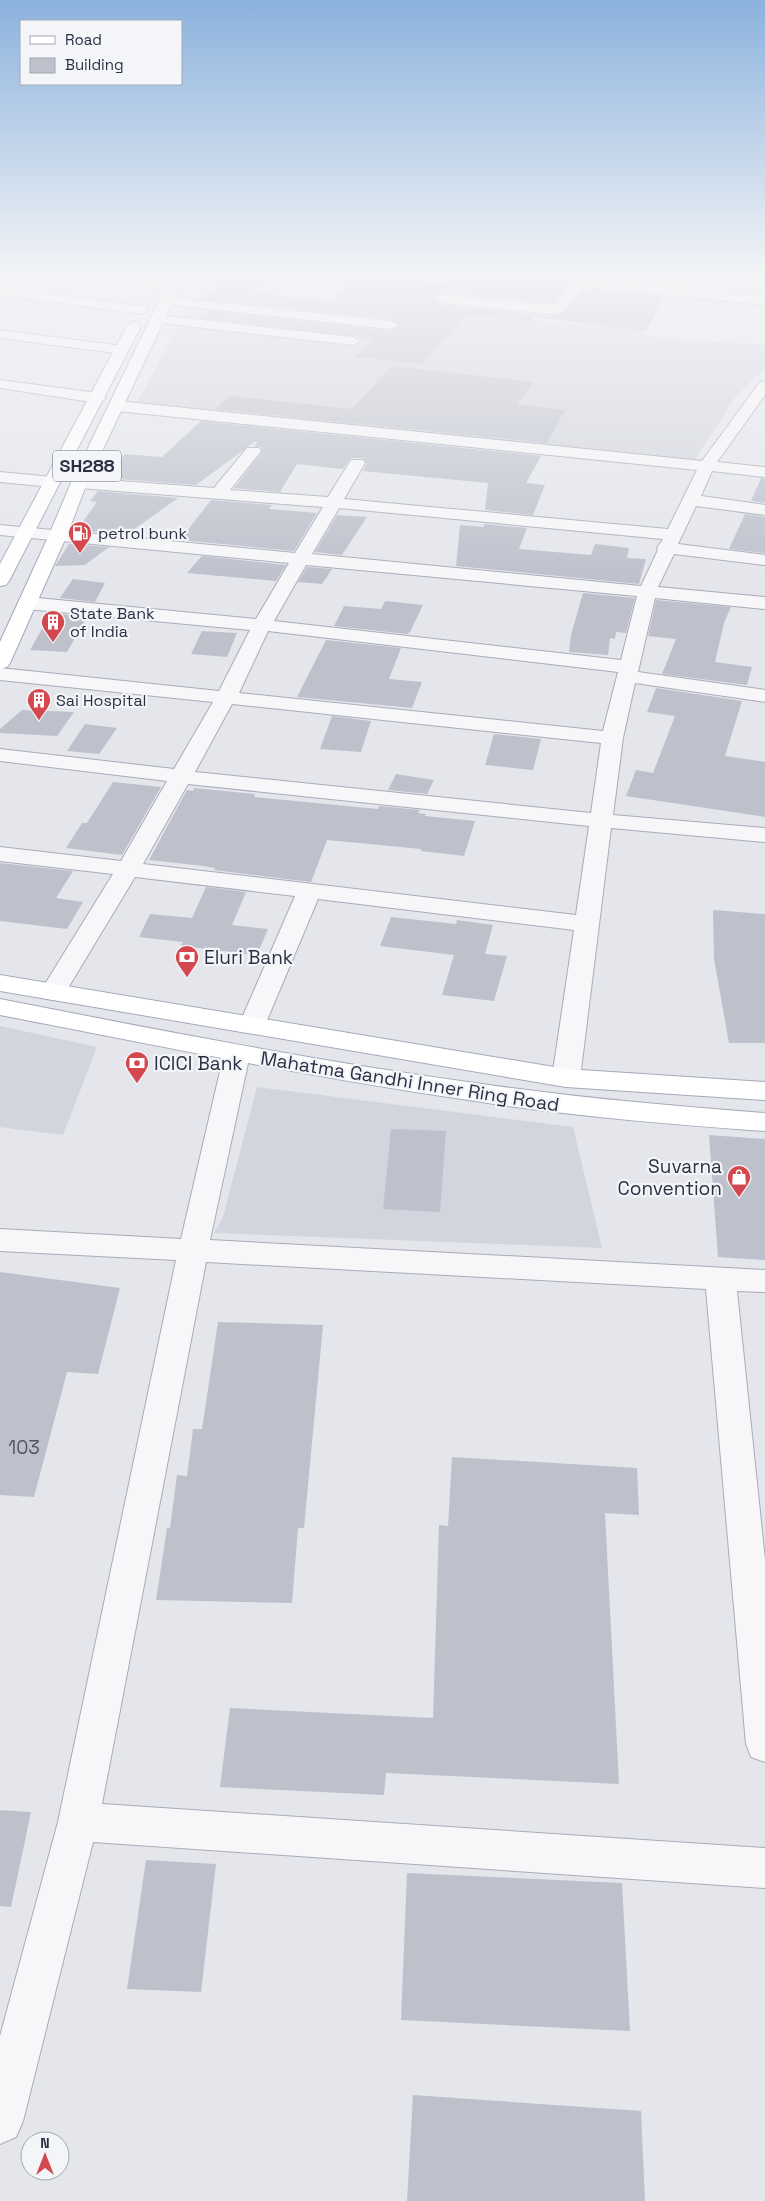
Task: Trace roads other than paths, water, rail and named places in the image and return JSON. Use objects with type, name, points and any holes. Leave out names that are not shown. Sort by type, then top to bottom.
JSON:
[{"type":"main road","name":"SH288","points":[[0,581],[109,376]]},
{"type":"main road","name":"SH288","points":[[0,663],[58,536],[79,483],[131,376]]},
{"type":"main road","name":"Mahatma Gandhi Inner Ring Road","points":[[0,983],[52,992],[244,1040],[535,1102],[699,1118],[765,1122]]},
{"type":"main road","name":"Mahatma Gandhi Inner Ring Road","points":[[0,1008],[244,1040],[566,1078],[765,1091]]},
{"type":"street","points":[[0,384],[98,398]]},
{"type":"street","points":[[566,1078],[612,738],[647,592],[669,541],[706,465],[748,422],[765,385]]},
{"type":"street","points":[[117,406],[765,472]]},
{"type":"street","points":[[217,494],[253,451]]},
{"type":"street","points":[[52,992],[128,870],[227,696],[262,625],[357,463]]},
{"type":"street","points":[[0,477],[52,482]]},
{"type":"street","points":[[79,483],[335,503],[669,541],[765,560]]},
{"type":"street","points":[[689,500],[765,510]]},
{"type":"street","points":[[0,530],[765,603]]},
{"type":"street","points":[[27,604],[262,625],[627,672],[765,696]]},
{"type":"street","points":[[0,674],[227,696],[612,738]]},
{"type":"street","points":[[0,755],[180,777],[602,822],[765,835]]},
{"type":"street","points":[[0,854],[587,924]]},
{"type":"street","points":[[0,2121],[78,1822],[193,1251],[244,1040],[309,891]]},
{"type":"street","points":[[0,1240],[765,1281]]},
{"type":"street","points":[[720,1279],[765,1744]]},
{"type":"street","points":[[78,1822],[765,1868]]},
{"type":"place","name":"petrol bunk","points":[[80,554]]},
{"type":"place","name":"State Bank of India","points":[[53,643]]},
{"type":"place","name":"Sai Hospital","points":[[39,721]]},
{"type":"place","name":"Eluri Bank","points":[[187,978]]},
{"type":"place","name":"ICICI Bank","points":[[137,1084]]},
{"type":"place","name":"Suvarna Convention","points":[[739,1198]]}]
